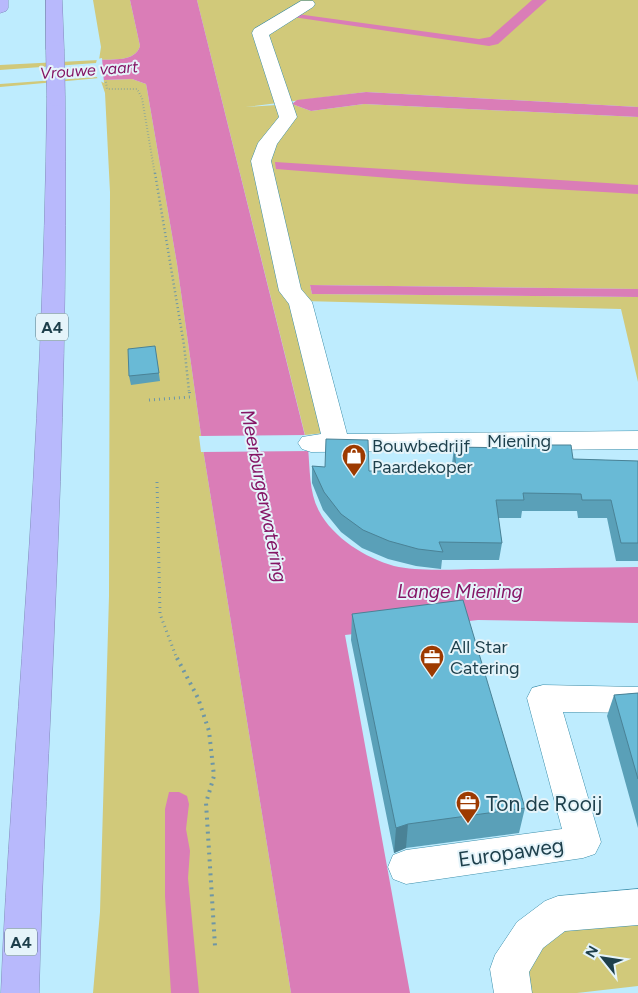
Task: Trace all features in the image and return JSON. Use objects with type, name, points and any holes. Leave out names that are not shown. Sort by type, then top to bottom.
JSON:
[{"type":"highway","points":[[0,0],[0,8]]},
{"type":"highway","name":"A4","points":[[20,993],[22,892],[43,557],[57,202],[54,0]]},
{"type":"highway","name":"A4","points":[[11,993],[22,892]]},
{"type":"street","points":[[308,4],[260,33],[288,117],[265,145],[261,161],[290,291],[300,302],[336,442]]},
{"type":"street","name":"Miening","points":[[311,443],[638,440]]},
{"type":"street","name":"Europaweg","points":[[406,867],[583,842],[544,698],[638,700]]},
{"type":"street","points":[[513,993],[508,969],[530,935],[558,914],[638,907]]},
{"type":"path","points":[[106,82],[107,89],[137,88],[142,98],[184,345],[190,397],[149,400]]},
{"type":"path","points":[[157,482],[160,614],[180,667],[198,698],[209,732],[214,776],[206,803],[215,946]]},
{"type":"shaded area","points":[[93,0],[130,0],[140,46],[133,55],[123,59],[99,60],[101,47]]},
{"type":"shaded area","points":[[197,0],[638,0],[638,107],[366,92],[245,107],[292,104],[311,111],[364,104],[638,117],[638,289],[310,285],[312,294],[638,297],[638,382],[621,309],[303,301],[324,433],[305,435]]},
{"type":"shaded area","points":[[99,60],[99,65],[0,72],[0,65]]},
{"type":"shaded area","points":[[99,74],[104,80],[132,79],[146,84],[177,264],[203,449],[291,993],[93,993],[100,912],[109,596],[110,192],[105,93],[100,78],[0,87],[0,82]]},
{"type":"shaded area","points":[[638,921],[638,986],[577,993],[521,993],[524,971],[544,943],[578,924]]},
{"type":"water","points":[[130,0],[197,0],[308,448],[313,496],[319,511],[333,530],[351,546],[372,558],[404,568],[438,570],[638,567],[638,623],[478,620],[345,635],[410,993],[291,993],[203,449],[177,264],[146,84],[132,79],[104,80],[100,78],[99,60],[129,57],[140,46]]},
{"type":"water","points":[[532,0],[547,0],[498,44],[489,46],[293,17],[297,14],[479,39],[490,37]]},
{"type":"water","points":[[366,92],[638,107],[638,117],[364,104],[311,111],[292,104],[297,100]]},
{"type":"water","points":[[275,162],[638,185],[638,194],[466,184],[276,169]]},
{"type":"water","points":[[310,285],[638,289],[638,297],[312,294]]},
{"type":"water","points":[[169,792],[179,792],[187,796],[189,804],[186,829],[190,851],[188,878],[199,993],[171,993],[165,896],[165,809]]},
{"type":"pier","points":[[102,58],[104,83],[98,80],[97,77],[0,84],[0,70],[96,63],[97,59]]},
{"type":"pier","points":[[307,435],[311,451],[201,452],[199,436]]},
{"type":"building","points":[[155,346],[159,373],[129,376],[128,349]]},
{"type":"building","points":[[326,439],[368,440],[369,471],[456,471],[454,447],[516,448],[515,445],[571,445],[573,459],[638,461],[638,543],[621,543],[611,500],[582,500],[581,494],[523,493],[524,500],[496,500],[502,543],[439,542],[443,552],[418,549],[389,541],[363,530],[341,514],[324,492],[312,466],[325,467]]},
{"type":"building","points":[[463,600],[525,808],[408,824],[396,828],[352,614]]},
{"type":"building","points":[[638,693],[638,779],[614,695]]},
{"type":"place","name":"Bouwbedrijf Paardekoper","points":[[354,477]]},
{"type":"place","name":"All Star Catering","points":[[432,678]]},
{"type":"place","name":"Ton de Rooij","points":[[468,824]]},
{"type":"water label","name":"Vrouwe vaart","points":[[89,70]]},
{"type":"water label","name":"Meerburgerwatering","points":[[264,496]]},
{"type":"water label","name":"Lange Miening","points":[[460,591]]}]
